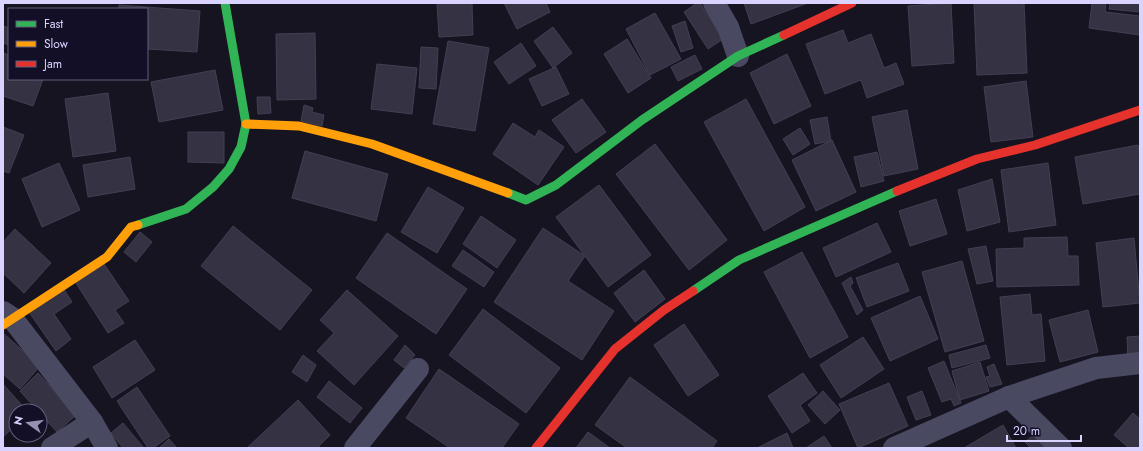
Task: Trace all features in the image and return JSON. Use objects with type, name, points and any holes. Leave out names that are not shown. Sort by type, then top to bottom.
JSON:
[{"type":"street","points":[[108,448],[92,422],[6,318],[107,257],[131,228],[186,209],[213,187],[229,169],[241,147],[246,124],[225,3]]},
{"type":"street","points":[[714,3],[728,26],[738,56]]},
{"type":"street","points":[[246,124],[299,126],[372,144],[526,200],[556,185],[642,120],[738,56],[852,3]]},
{"type":"street","points":[[536,448],[615,349],[664,310],[739,260],[864,204],[977,159],[1035,145],[1133,110],[1140,110]]},
{"type":"street","points":[[894,448],[1009,397],[1096,368],[1140,363]]},
{"type":"street","points":[[356,448],[418,369]]},
{"type":"street","points":[[1009,397],[1061,448]]},
{"type":"street","points":[[52,448],[92,422]]},
{"type":"building","points":[[437,3],[472,3],[473,35],[439,37]]},
{"type":"building","points":[[504,3],[546,3],[550,12],[517,29]]},
{"type":"building","points":[[697,3],[700,3],[723,39],[708,49],[684,12]]},
{"type":"building","points":[[744,3],[808,3],[751,24]]},
{"type":"building","points":[[951,3],[954,63],[912,66],[908,6]]},
{"type":"building","points":[[974,3],[1024,3],[1027,73],[977,75]]},
{"type":"building","points":[[1092,3],[1106,3],[1105,12],[1140,16],[1140,35],[1089,28]]},
{"type":"building","points":[[1110,3],[1140,3],[1140,12],[1109,9]]},
{"type":"building","points":[[119,5],[200,11],[197,52],[148,49],[148,8],[119,8]]},
{"type":"building","points":[[655,13],[681,59],[650,75],[626,29]]},
{"type":"building","points":[[685,21],[693,48],[681,52],[672,26]]},
{"type":"building","points":[[3,26],[8,28],[8,45],[3,43]]},
{"type":"building","points":[[553,27],[572,53],[553,68],[534,41]]},
{"type":"building","points":[[843,30],[848,43],[871,34],[884,68],[896,63],[904,84],[867,98],[861,80],[825,94],[806,44]]},
{"type":"building","points":[[315,33],[316,99],[277,100],[276,34]]},
{"type":"building","points":[[627,39],[651,78],[628,93],[604,54]]},
{"type":"building","points":[[448,41],[489,48],[475,131],[433,124]]},
{"type":"building","points":[[521,43],[536,66],[509,84],[494,62]]},
{"type":"building","points":[[421,47],[438,48],[436,89],[419,88]]},
{"type":"building","points":[[3,53],[8,55],[8,80],[43,80],[33,106],[3,96]]},
{"type":"building","points":[[787,54],[811,106],[774,124],[750,73]]},
{"type":"building","points":[[695,55],[702,69],[678,81],[671,67]]},
{"type":"building","points":[[377,64],[417,68],[412,114],[371,109]]},
{"type":"building","points":[[556,67],[569,94],[542,106],[529,79]]},
{"type":"building","points":[[215,70],[223,110],[159,122],[151,82]]},
{"type":"building","points":[[1026,81],[1033,137],[991,142],[984,87]]},
{"type":"building","points":[[108,93],[116,151],[73,157],[65,99]]},
{"type":"building","points":[[257,97],[270,97],[271,113],[258,114]]},
{"type":"building","points":[[582,99],[606,132],[576,153],[552,120]]},
{"type":"building","points":[[746,99],[805,207],[764,231],[704,122]]},
{"type":"building","points":[[304,105],[313,108],[312,112],[324,115],[322,126],[301,121]]},
{"type":"building","points":[[907,110],[918,169],[884,176],[872,117]]},
{"type":"building","points":[[827,117],[831,141],[815,144],[810,120]]},
{"type":"building","points":[[513,123],[535,137],[539,130],[564,147],[538,185],[493,154]]},
{"type":"building","points":[[3,127],[24,135],[9,173],[3,171]]},
{"type":"building","points":[[800,128],[810,144],[793,155],[783,139]]},
{"type":"building","points":[[188,132],[224,132],[224,163],[188,162]]},
{"type":"building","points":[[832,140],[856,192],[816,211],[792,160]]},
{"type":"building","points":[[655,144],[727,240],[689,270],[616,174]]},
{"type":"building","points":[[1138,145],[1140,156],[1140,194],[1083,204],[1075,157]]},
{"type":"building","points":[[305,151],[388,174],[376,221],[292,198]]},
{"type":"building","points":[[877,152],[884,181],[861,187],[854,157]]},
{"type":"building","points":[[130,157],[135,189],[88,197],[83,165]]},
{"type":"building","points":[[59,163],[80,210],[42,227],[22,179]]},
{"type":"building","points":[[1048,163],[1056,225],[1009,232],[1001,170]]},
{"type":"building","points":[[992,179],[1000,222],[967,231],[958,190]]},
{"type":"building","points":[[599,185],[651,255],[608,287],[556,217]]},
{"type":"building","points":[[428,187],[464,208],[437,253],[401,232]]},
{"type":"building","points":[[936,199],[947,234],[910,246],[899,211]]},
{"type":"building","points":[[481,216],[516,240],[497,268],[463,244]]},
{"type":"building","points":[[877,223],[891,252],[836,277],[823,248]]},
{"type":"building","points":[[233,226],[312,290],[280,330],[201,266]]},
{"type":"building","points":[[543,228],[585,256],[568,281],[614,311],[582,360],[494,302]]},
{"type":"building","points":[[15,229],[51,263],[24,293],[3,273],[3,242]]},
{"type":"building","points":[[140,232],[152,242],[136,262],[124,252]]},
{"type":"building","points":[[387,233],[467,289],[436,334],[356,278]]},
{"type":"building","points":[[1067,237],[1068,256],[1078,256],[1079,285],[997,287],[996,249],[1024,248],[1024,238]]},
{"type":"building","points":[[1134,238],[1140,303],[1103,307],[1096,243]]},
{"type":"building","points":[[986,246],[993,281],[977,284],[968,249]]},
{"type":"building","points":[[463,250],[494,272],[484,287],[452,266]]},
{"type":"building","points":[[802,252],[848,337],[810,358],[764,272]]},
{"type":"building","points":[[962,261],[984,341],[945,352],[922,272]]},
{"type":"building","points":[[898,263],[909,291],[867,307],[856,278]]},
{"type":"building","points":[[104,264],[129,301],[115,310],[124,323],[108,333],[76,283]]},
{"type":"building","points":[[644,270],[665,299],[635,322],[614,293]]},
{"type":"building","points":[[851,277],[853,283],[850,286],[863,310],[857,315],[842,283]]},
{"type":"building","points":[[63,288],[72,302],[54,314],[71,339],[56,351],[29,312]]},
{"type":"building","points":[[347,290],[398,336],[354,385],[317,351],[334,333],[320,320]]},
{"type":"building","points":[[1030,294],[1032,315],[1041,314],[1045,361],[1007,365],[1000,297]]},
{"type":"building","points":[[920,296],[938,339],[890,361],[871,318]]},
{"type":"building","points":[[483,309],[560,368],[526,413],[449,355]]},
{"type":"building","points":[[1088,310],[1098,352],[1060,362],[1049,320]]},
{"type":"building","points":[[684,324],[719,375],[688,396],[654,345]]},
{"type":"building","points":[[3,333],[40,366],[20,389],[3,374]]},
{"type":"building","points":[[1140,336],[1140,359],[1128,360],[1127,337]]},
{"type":"building","points":[[863,337],[884,369],[841,398],[820,365]]},
{"type":"building","points":[[135,340],[155,370],[112,398],[93,367]]},
{"type":"building","points":[[405,345],[415,355],[404,368],[394,360]]},
{"type":"building","points":[[986,345],[990,358],[952,368],[949,355]]},
{"type":"building","points":[[303,355],[316,365],[307,382],[292,372]]},
{"type":"building","points":[[944,361],[961,403],[954,406],[951,399],[942,402],[928,368]]},
{"type":"building","points":[[980,362],[989,391],[960,400],[952,371]]},
{"type":"building","points":[[994,364],[1002,384],[990,387],[986,377],[990,376],[987,367]]},
{"type":"building","points":[[439,369],[519,424],[502,448],[450,448],[406,418]]},
{"type":"building","points":[[38,373],[76,415],[57,432],[48,422],[48,403],[31,403],[20,391]]},
{"type":"building","points":[[803,373],[817,393],[800,405],[810,421],[792,433],[768,396]]},
{"type":"building","points":[[630,377],[717,441],[712,448],[627,448],[595,425]]},
{"type":"building","points":[[329,381],[362,408],[350,423],[317,397]]},
{"type":"building","points":[[889,383],[908,426],[858,448],[839,404]]},
{"type":"building","points":[[3,384],[20,403],[8,403],[8,432],[3,437]]},
{"type":"building","points":[[137,387],[170,436],[153,448],[148,448],[117,401]]},
{"type":"building","points":[[823,391],[840,410],[825,424],[808,405]]},
{"type":"building","points":[[922,391],[931,415],[916,420],[907,397]]},
{"type":"building","points":[[298,400],[330,435],[317,448],[247,448]]},
{"type":"building","points":[[1133,413],[1140,419],[1140,448],[1129,448],[1114,435]]},
{"type":"building","points":[[123,423],[144,448],[123,448],[111,433]]},
{"type":"building","points":[[1003,425],[1016,448],[964,448]]},
{"type":"building","points":[[588,432],[610,448],[576,448]]},
{"type":"building","points":[[787,433],[793,448],[757,448]]},
{"type":"building","points":[[1034,434],[1047,448],[1031,448],[1025,442]]},
{"type":"building","points":[[824,436],[832,448],[806,448]]},
{"type":"building","points":[[169,439],[177,448],[159,448]]},
{"type":"traffic: fast","points":[[138,225],[186,209],[213,187],[229,169],[241,147],[246,124],[225,3]]},
{"type":"traffic: fast","points":[[508,193],[526,200],[556,185],[642,120],[738,56],[784,35]]},
{"type":"traffic: fast","points":[[693,291],[739,260],[897,191]]},
{"type":"traffic: slow","points":[[246,124],[299,126],[372,144],[508,193]]},
{"type":"traffic: slow","points":[[3,325],[107,257],[131,227],[138,225]]},
{"type":"traffic: jam","points":[[784,35],[852,3]]},
{"type":"traffic: jam","points":[[897,191],[977,159],[1035,145],[1140,110]]},
{"type":"traffic: jam","points":[[536,448],[615,349],[664,310],[693,291]]}]
